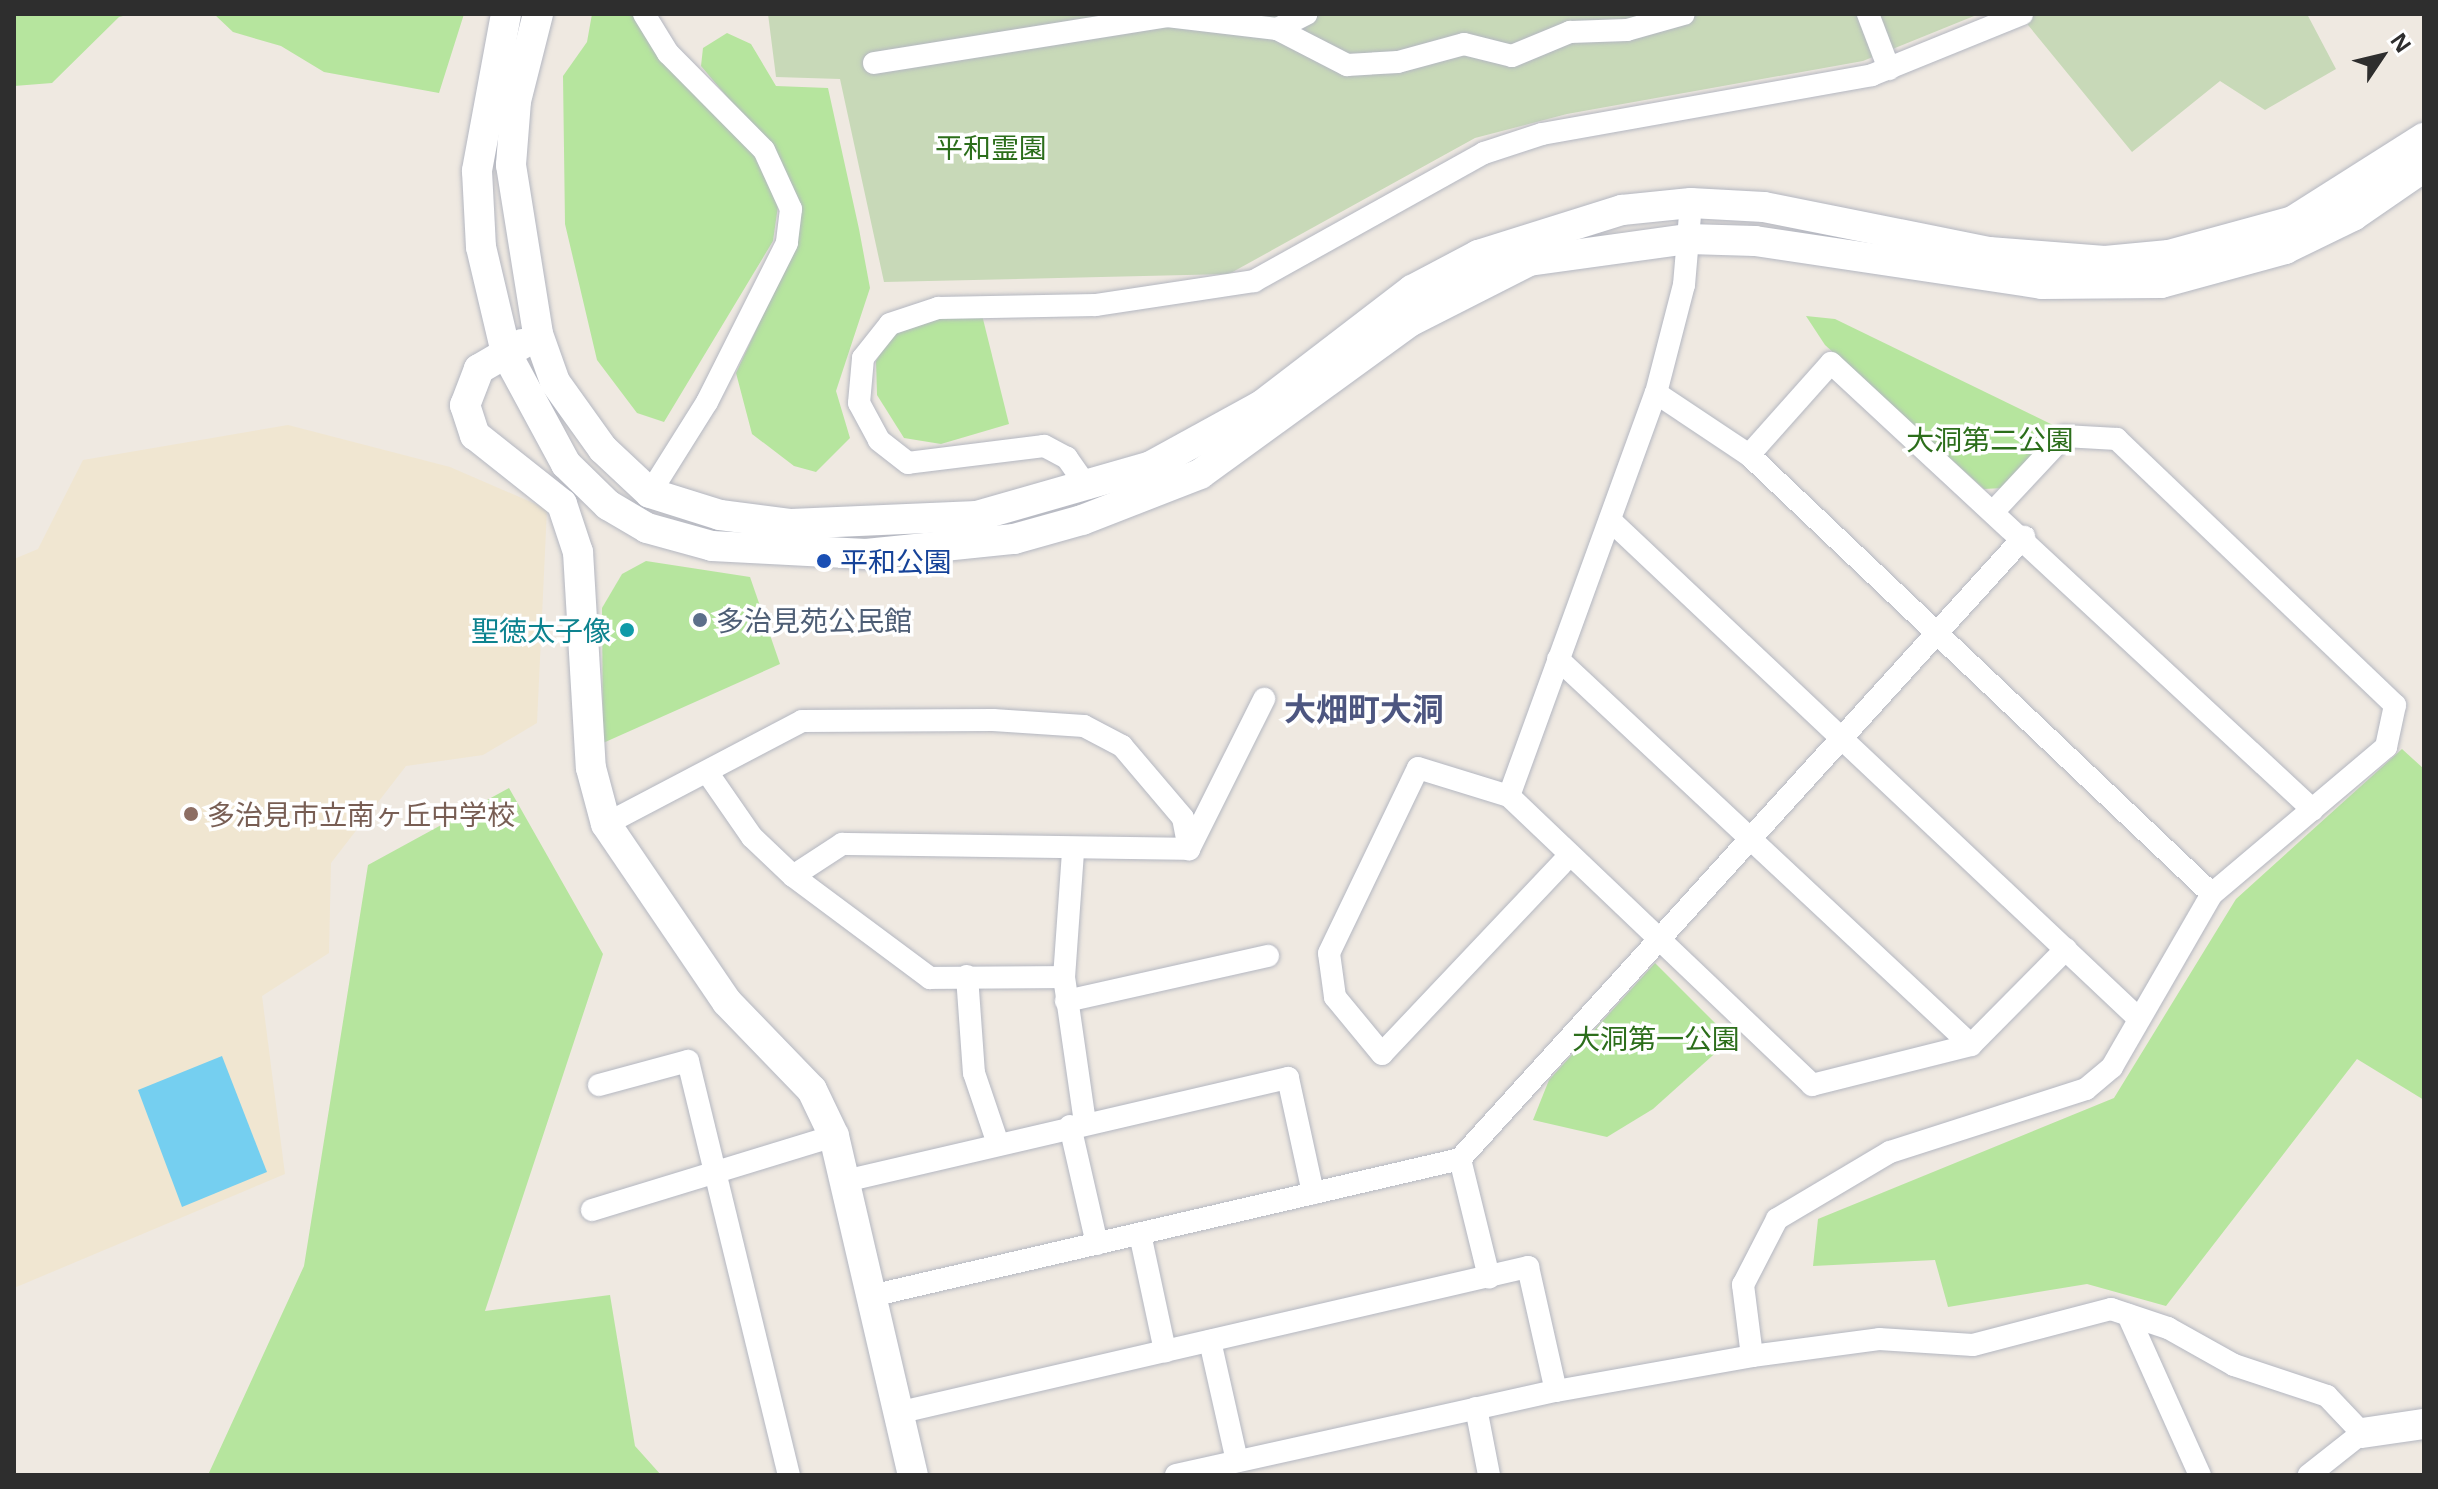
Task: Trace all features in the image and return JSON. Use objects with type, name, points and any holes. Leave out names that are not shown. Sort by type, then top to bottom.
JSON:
[{"type":"street","points":[[506,14],[477,171],[481,247],[506,353],[566,464],[608,505],[647,528],[712,546],[866,554],[969,544],[1082,520],[1200,474],[1472,284],[1529,261],[1688,239],[1831,247],[2042,284],[2161,283],[2285,249],[2353,216],[2424,167]]},
{"type":"street","points":[[538,14],[516,101],[511,165],[538,334],[555,382],[603,449],[650,493],[720,515],[874,526],[977,516],[1088,488],[1204,440],[1412,290],[1478,255],[1622,210],[1691,203],[1838,219],[1989,252],[2131,259],[2293,221],[2424,138]]},
{"type":"street","points":[[644,14],[668,53],[764,150],[791,209],[781,255],[707,402],[650,493]]},
{"type":"street","points":[[1277,29],[1306,14]]},
{"type":"street","points":[[874,63],[1166,15],[1277,29],[1347,65],[1398,62],[1464,44],[1512,56],[1570,32],[1627,30],[1684,14]]},
{"type":"street","points":[[1868,14],[1889,69]]},
{"type":"street","points":[[1088,488],[1067,458],[1044,446],[908,463],[879,440],[859,403],[863,358],[890,324],[938,308],[1096,305],[1254,281],[1484,153],[1542,134],[1889,69],[2022,14]]},
{"type":"street","points":[[1509,796],[1656,393],[1688,239],[1691,203]]},
{"type":"street","points":[[538,334],[479,369],[465,405],[475,435],[562,504],[578,552],[591,768],[606,824],[727,1002],[812,1090],[834,1136],[913,1475]]},
{"type":"street","points":[[1749,455],[1831,363],[1995,510],[2313,810]]},
{"type":"street","points":[[1656,393],[1749,455],[1941,633],[2212,894]]},
{"type":"street","points":[[1752,1356],[1743,1285],[1777,1219],[1890,1152],[2086,1089],[2112,1067],[2137,1017],[2212,894],[2386,747],[2395,705],[2117,439],[2064,436],[1995,510]]},
{"type":"street","points":[[1610,520],[2137,1017]]},
{"type":"street","points":[[871,1296],[1460,1159],[1656,940],[1941,633],[2024,537]]},
{"type":"street","points":[[1558,659],[1971,1045]]},
{"type":"street","points":[[1189,849],[1264,699]]},
{"type":"street","points":[[606,824],[802,721],[1084,726],[1122,746],[1155,776],[1183,818],[1189,849]]},
{"type":"street","points":[[1569,856],[1382,1054],[1335,997],[1329,953],[1418,768],[1509,796],[1656,940],[1812,1085],[1971,1045],[2066,949]]},
{"type":"street","points":[[707,772],[752,837],[793,876],[930,978],[1064,977]]},
{"type":"street","points":[[793,876],[842,844],[1073,852],[1189,849]]},
{"type":"street","points":[[1073,852],[1064,977],[1077,1124],[1097,1244]]},
{"type":"street","points":[[1066,1001],[1268,956]]},
{"type":"street","points":[[967,976],[974,1073],[998,1144]]},
{"type":"street","points":[[599,1085],[688,1061],[789,1475]]},
{"type":"street","points":[[845,1181],[1077,1124],[1288,1078],[1313,1193]]},
{"type":"street","points":[[592,1210],[834,1136]]},
{"type":"street","points":[[1460,1159],[1489,1277]]},
{"type":"street","points":[[1140,1234],[1165,1351]]},
{"type":"street","points":[[897,1413],[1528,1267],[1556,1391]]},
{"type":"street","points":[[1189,1474],[1556,1391],[1752,1356],[1879,1339],[1973,1345],[2111,1309],[2234,1365],[2327,1396],[2362,1433]]},
{"type":"street","points":[[2128,1315],[2200,1475]]},
{"type":"street","points":[[1210,1341],[1237,1461]]},
{"type":"street","points":[[1476,1408],[1489,1475]]},
{"type":"street","points":[[2309,1475],[2362,1433],[2424,1424]]},
{"type":"shaded area","name":"多治見市立南ヶ丘中学校","points":[[288,425],[450,467],[547,509],[537,723],[483,755],[406,766],[331,863],[329,953],[262,996],[285,1174],[14,1288],[14,559],[38,549],[83,460]]},
{"type":"green space","points":[[14,14],[131,14],[119,17],[52,83],[14,86]]},
{"type":"green space","points":[[214,14],[464,14],[439,93],[324,72],[281,46],[233,32]]},
{"type":"green space","points":[[592,14],[634,14],[760,161],[779,199],[773,241],[664,422],[637,413],[597,360],[565,224],[563,76],[587,42]]},
{"type":"green space","name":"平和霊園","points":[[768,14],[1979,14],[1863,61],[1567,114],[1475,138],[1229,274],[884,282],[840,79],[776,77]]},
{"type":"green space","points":[[2019,14],[2307,14],[2336,69],[2265,110],[2220,81],[2132,152]]},
{"type":"green space","points":[[727,33],[751,44],[776,86],[828,88],[859,229],[870,288],[836,391],[850,438],[816,472],[794,466],[752,434],[736,373],[795,246],[777,156],[701,66],[703,48]]},
{"type":"green space","points":[[940,314],[982,315],[1009,424],[941,444],[904,438],[877,395],[876,361],[893,333]]},
{"type":"green space","name":"大洞第二公園","points":[[1806,316],[1835,319],[2057,427],[2003,488],[1984,489],[1825,345]]},
{"type":"green space","points":[[646,561],[750,577],[780,664],[603,743],[602,608],[622,574]]},
{"type":"green space","points":[[2402,749],[2424,769],[2424,1100],[2357,1059],[2166,1306],[2087,1284],[1948,1307],[1935,1260],[1813,1266],[1818,1219],[2114,1098],[2236,899]]},
{"type":"green space","points":[[509,788],[603,954],[485,1311],[610,1295],[635,1446],[661,1475],[208,1475],[304,1266],[368,865]]},
{"type":"green space","name":"大洞第一公園","points":[[1655,963],[1731,1039],[1653,1109],[1607,1137],[1533,1120],[1549,1080]]},
{"type":"water","points":[[222,1056],[267,1172],[182,1207],[138,1090]]},
{"type":"place","name":"平和公園","points":[[824,561]]},
{"type":"place","name":"多治見苑公民館","points":[[700,620]]},
{"type":"place","name":"聖徳太子像","points":[[627,630]]},
{"type":"place","name":"多治見市立南ヶ丘中学校","points":[[191,814]]},
{"type":"district","name":"大畑町大洞","points":[[1364,709]]}]
